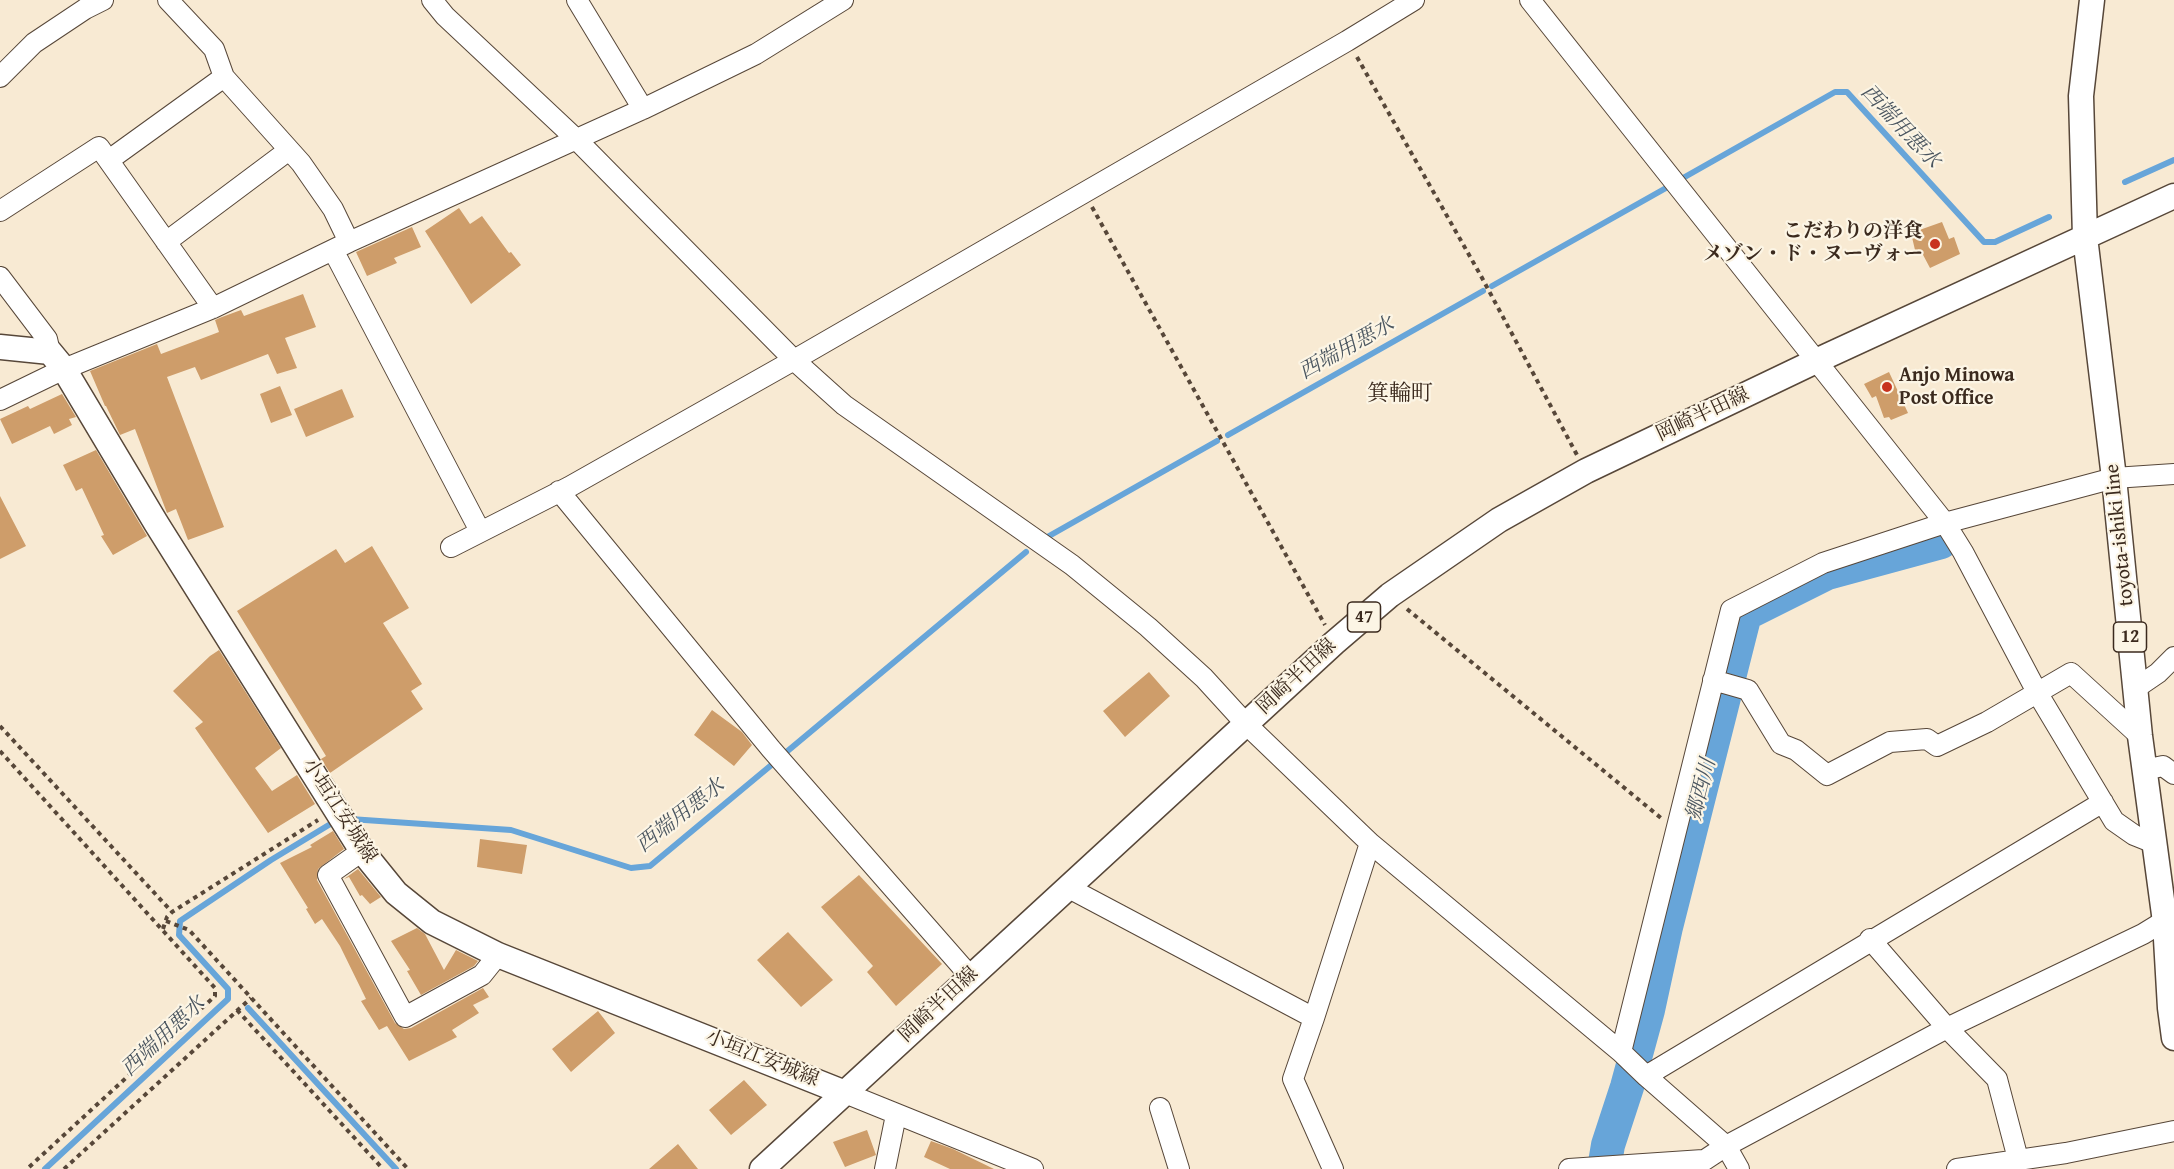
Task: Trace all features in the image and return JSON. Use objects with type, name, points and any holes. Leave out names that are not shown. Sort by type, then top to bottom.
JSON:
[{"type":"main road","name":"toyota-ishiki line","points":[[2092,0],[2081,96],[2085,237],[2114,478],[2144,770],[2154,843],[2169,919],[2170,1008],[2174,1038]]},
{"type":"main road","points":[[2085,237],[2174,196]]},
{"type":"main road","name":"岡崎半田線","points":[[762,1169],[1334,642],[1390,595],[1499,520],[1586,471],[1816,361],[2085,237]]},
{"type":"main road","points":[[0,347],[57,360]]},
{"type":"main road","name":"小垣江安城線","points":[[57,360],[156,523],[362,851],[396,893],[432,922],[498,955],[845,1093]]},
{"type":"street","points":[[0,77],[34,43],[85,9],[103,0]]},
{"type":"street","points":[[168,0],[214,49],[224,77],[301,163],[333,209],[341,246],[480,531]]},
{"type":"street","points":[[432,0],[445,16],[576,139],[794,360],[844,405],[1072,565],[1148,627],[1204,678],[1246,724],[1370,843],[1621,1052],[1726,1146],[1739,1169]]},
{"type":"street","points":[[577,0],[643,109]]},
{"type":"street","points":[[0,400],[57,360],[213,308],[341,246],[643,109],[756,54],[843,0]]},
{"type":"street","points":[[451,547],[559,491],[794,360],[1084,194],[1414,0]]},
{"type":"street","points":[[1530,0],[1945,523],[1963,552],[2038,694],[2114,821],[2134,835],[2154,843]]},
{"type":"street","points":[[109,160],[224,77]]},
{"type":"street","points":[[0,211],[99,147],[213,308]]},
{"type":"street","points":[[166,242],[289,150]]},
{"type":"street","points":[[0,277],[47,339],[57,360]]},
{"type":"street","points":[[1621,1052],[1731,610],[1822,563],[1945,523],[2114,478],[2174,474]]},
{"type":"street","points":[[559,491],[771,749],[970,976]]},
{"type":"street","points":[[2136,688],[2158,673],[2174,657]]},
{"type":"street","points":[[1713,680],[1748,690],[1782,744],[1796,750],[1827,775],[1890,742],[1927,739],[1937,746],[2038,694],[2071,673],[2140,736]]},
{"type":"street","points":[[2144,770],[2163,766],[2174,774]]},
{"type":"street","points":[[1646,1076],[1870,939],[2103,802]]},
{"type":"street","points":[[1333,1169],[1293,1079],[1370,843]]},
{"type":"street","points":[[362,851],[328,875],[405,1017],[482,975],[498,955]]},
{"type":"street","points":[[1067,887],[1314,1018]]},
{"type":"street","points":[[1569,1169],[1697,1165],[1726,1146],[1947,1028],[2169,919]]},
{"type":"street","points":[[1870,939],[1947,1028],[1997,1079],[2018,1159]]},
{"type":"street","points":[[845,1093],[1032,1169]]},
{"type":"street","points":[[1160,1108],[1179,1169]]},
{"type":"street","points":[[885,1169],[896,1115]]},
{"type":"street","points":[[1957,1169],[2066,1153],[2174,1131]]},
{"type":"path","points":[[1347,41],[1481,276],[1586,471]]},
{"type":"path","points":[[1084,194],[1334,642]]},
{"type":"path","points":[[1390,595],[1676,830]]},
{"type":"path","points":[[0,726],[172,912]]},
{"type":"path","points":[[0,752],[215,988],[215,996],[27,1169]]},
{"type":"path","points":[[163,929],[172,912],[336,808]]},
{"type":"path","points":[[166,921],[189,930],[408,1169]]},
{"type":"path","points":[[64,1169],[251,998]]},
{"type":"path","points":[[237,1010],[383,1169]]},
{"type":"building","points":[[459,208],[470,224],[482,216],[509,253],[511,252],[521,265],[471,304],[425,231]]},
{"type":"building","name":"こだわりの洋食 メゾン・ド・ヌーヴォー","points":[[1942,222],[1949,239],[1954,237],[1960,254],[1930,268],[1921,251],[1915,250],[1911,233]]},
{"type":"building","points":[[412,227],[421,247],[394,258],[397,263],[367,276],[356,252]]},
{"type":"building","points":[[303,294],[316,327],[285,338],[297,368],[277,374],[268,354],[201,380],[195,367],[167,377],[224,527],[188,540],[176,509],[167,513],[135,429],[120,435],[90,371],[157,344],[161,354],[219,332],[215,320],[222,317],[241,310],[244,316]]},
{"type":"building","points":[[1889,372],[1908,413],[1891,420],[1889,417],[1884,418],[1876,396],[1872,398],[1864,384]]},
{"type":"building","points":[[280,386],[292,415],[271,423],[260,394]]},
{"type":"building","points":[[342,389],[354,417],[306,437],[294,409]]},
{"type":"building","points":[[62,394],[76,417],[69,419],[72,425],[54,434],[50,426],[12,444],[0,419],[28,406],[30,409]]},
{"type":"building","points":[[96,450],[147,536],[113,555],[101,536],[104,535],[82,488],[76,491],[63,465]]},
{"type":"building","points":[[0,496],[26,546],[0,559]]},
{"type":"building","points":[[372,546],[409,608],[383,623],[422,684],[411,691],[423,709],[330,773],[321,759],[326,756],[237,611],[336,549],[345,563]]},
{"type":"building","points":[[219,650],[281,748],[255,768],[272,791],[297,775],[315,804],[268,833],[195,728],[203,722],[173,691]]},
{"type":"building","points":[[1149,672],[1170,696],[1125,737],[1103,711]]},
{"type":"building","points":[[712,710],[742,732],[752,745],[734,766],[694,735]]},
{"type":"building","points":[[333,831],[344,849],[318,869],[317,880],[395,1023],[404,1029],[411,1028],[483,988],[489,997],[473,1005],[479,1013],[452,1030],[457,1037],[409,1061],[387,1026],[379,1030],[361,1001],[366,999],[340,946],[322,919],[315,924],[306,909],[308,908],[280,863],[312,847],[310,845]]},
{"type":"building","points":[[480,839],[527,845],[522,874],[477,867]]},
{"type":"building","points":[[358,869],[381,897],[370,904],[362,895],[360,896],[349,877],[344,879]]},
{"type":"building","points":[[859,875],[942,964],[896,1006],[867,972],[873,966],[821,907]]},
{"type":"building","points":[[417,928],[425,934],[444,970],[456,950],[478,961],[474,966],[421,995],[407,971],[410,970],[391,941]]},
{"type":"building","points":[[788,932],[833,980],[801,1007],[757,960]]},
{"type":"building","points":[[598,1011],[615,1033],[571,1072],[552,1049]]},
{"type":"building","points":[[744,1080],[767,1105],[731,1135],[709,1110]]},
{"type":"building","points":[[867,1130],[876,1155],[845,1167],[833,1142]]},
{"type":"building","points":[[931,1141],[994,1169],[950,1169],[924,1157]]},
{"type":"building","points":[[678,1144],[698,1169],[649,1169]]},
{"type":"waterway","name":"西端用悪水","points":[[1683,178],[1835,92],[1847,92],[1984,242],[1995,242],[2049,217]]},
{"type":"waterway","name":"西端用悪水","points":[[2125,182],[2174,160]]},
{"type":"waterway","name":"西端用悪水","points":[[1492,286],[1666,188]]},
{"type":"waterway","name":"西端用悪水","points":[[1228,435],[1483,291]]},
{"type":"waterway","name":"西端用悪水","points":[[1042,540],[1217,441]]},
{"type":"waterway","name":"郷西川","points":[[1604,1169],[1608,1145],[1648,1010],[1666,927],[1745,614],[1827,573],[1941,542]]},
{"type":"waterway","name":"西端用悪水","points":[[784,754],[1026,552]]},
{"type":"waterway","name":"西端用悪水","points":[[350,819],[511,830],[631,868],[650,866],[775,762]]},
{"type":"waterway","name":"西端用悪水","points":[[45,1169],[228,999],[228,989],[179,935],[180,921],[271,860],[337,820]]},
{"type":"waterway","points":[[248,1008],[396,1169]]},
{"type":"place","name":"こだわりの洋食 メゾン・ド・ヌーヴォー","points":[[1935,244]]},
{"type":"place","name":"Anjo Minowa Post Office","points":[[1887,387]]},
{"type":"district","name":"箕輪町","points":[[1400,394]]}]
